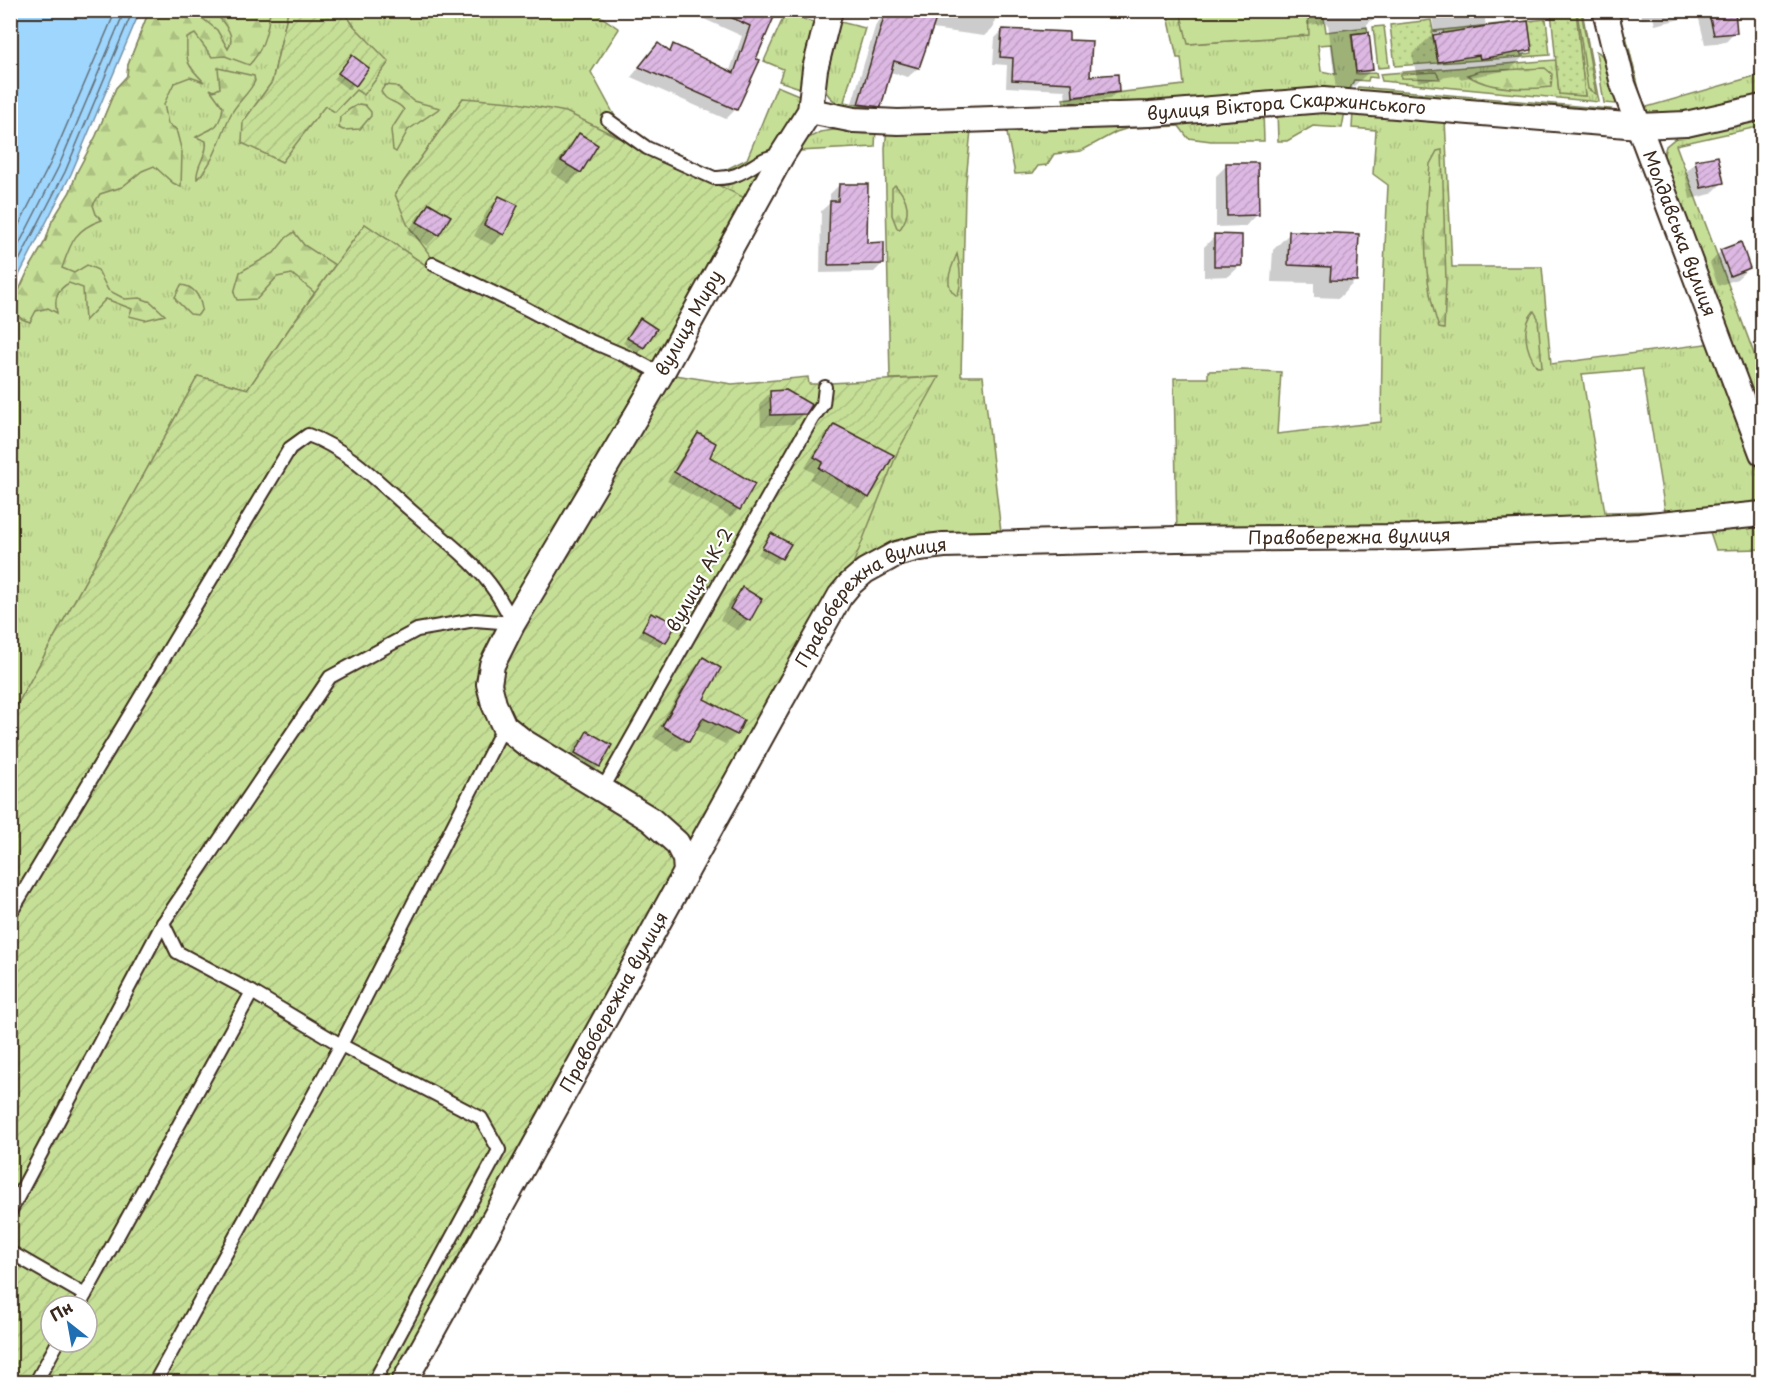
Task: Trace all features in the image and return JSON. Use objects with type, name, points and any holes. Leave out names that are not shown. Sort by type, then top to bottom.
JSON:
[{"type":"street","name":"вулиця Миру","points":[[504,726],[494,704],[489,684],[492,665],[513,623],[661,374],[782,155],[810,111],[815,69],[830,10]]},
{"type":"street","name":"Молдавська вулиця","points":[[1605,10],[1623,84],[1762,453]]},
{"type":"street","name":"вулиця Віктора Скаржинського","points":[[810,111],[854,120],[898,122],[1150,114],[1323,100],[1640,126],[1686,124],[1762,107]]},
{"type":"street","name":"Правобережна вулиця","points":[[404,1383],[840,596],[865,571],[896,554],[944,545],[1220,538],[1422,537],[1640,526],[1762,514]]},
{"type":"street","points":[[504,726],[524,742],[650,819],[677,843],[685,859],[686,872]]},
{"type":"street","points":[[677,843],[693,843],[706,837]]},
{"type":"lane","points":[[608,120],[647,148],[714,178],[726,179],[738,175],[773,155],[782,155]]},
{"type":"lane","points":[[433,264],[576,335],[661,374]]},
{"type":"lane","name":"вулиця АК-2","points":[[603,790],[812,419],[823,404],[825,387]]},
{"type":"lane","points":[[10,914],[290,448],[308,435],[326,441],[372,476],[460,553],[488,582],[504,604],[513,623],[475,620],[417,630],[330,677],[163,923],[10,1212]]},
{"type":"lane","points":[[155,1383],[341,1045],[504,726]]},
{"type":"lane","points":[[163,923],[177,952],[252,992],[341,1045],[481,1118],[499,1150],[374,1383]]},
{"type":"lane","points":[[86,1294],[252,992]]},
{"type":"lane","points":[[10,1252],[72,1294]]},
{"type":"lane","points":[[36,1383],[52,1354]]},
{"type":"green space","points":[[230,10],[270,11],[266,33],[258,53],[249,65],[225,56],[212,57],[195,34],[187,38],[188,63],[204,82],[190,77],[174,83],[164,104],[168,124],[176,129],[182,152],[181,187],[154,166],[142,171],[122,187],[100,194],[93,205],[96,214],[102,220],[80,232],[75,238],[62,268],[74,273],[87,265],[98,270],[108,290],[125,299],[140,298],[151,302],[165,315],[145,320],[129,316],[132,309],[106,299],[85,321],[83,288],[69,283],[61,289],[57,296],[57,313],[48,308],[36,311],[30,322],[22,319],[16,314],[15,299],[46,240],[52,221],[70,192],[116,88],[127,76],[128,65],[149,11],[193,11],[217,30],[228,49],[230,35],[218,16],[219,13]]},
{"type":"green space","points":[[149,11],[288,11],[272,82],[243,122],[354,26],[343,11],[593,11],[619,29],[591,72],[617,120],[652,146],[660,146],[719,173],[747,159],[777,86],[801,96],[797,113],[778,148],[726,182],[738,181],[767,162],[657,363],[463,98],[395,194],[435,262],[427,266],[365,224],[248,389],[198,376],[11,716],[11,315],[15,299],[46,240],[52,221],[70,192],[116,88],[127,76],[128,65]]},
{"type":"green space","points":[[288,11],[343,11],[354,26],[389,62],[364,95],[356,90],[335,112],[325,106],[282,162],[242,143],[243,122],[272,82]]},
{"type":"green space","points":[[1167,11],[1180,11],[1189,44],[1308,35],[1308,11],[1323,11],[1326,32],[1367,27],[1368,32],[1351,34],[1356,74],[1376,73],[1377,78],[1369,77],[1368,81],[1354,80],[1349,91],[1080,109],[1077,103],[1064,102],[1063,99],[1184,85],[1181,58],[1177,58]],"holes":[[[1332,44],[1336,74],[1321,71],[1318,45]]]},
{"type":"green space","points":[[1180,11],[1308,11],[1309,35],[1188,44]]},
{"type":"green space","points":[[1551,11],[1576,11],[1585,96],[1559,94]]},
{"type":"green space","points":[[1576,11],[1582,11],[1599,102],[1382,81],[1380,74],[1556,60],[1559,94],[1585,96]]},
{"type":"green space","points":[[1577,11],[1581,11],[1596,94],[1588,89]]},
{"type":"green space","points":[[785,14],[820,24],[803,89],[779,81],[783,69],[764,61]]},
{"type":"green space","points":[[1546,19],[1550,55],[1395,66],[1390,25],[1431,20],[1433,31]],"holes":[[[1528,21],[1532,53],[1521,55],[1517,23]],[[1487,26],[1492,57],[1480,59],[1474,28]],[[1443,30],[1449,60],[1438,62],[1432,32]]]},
{"type":"green space","points":[[836,21],[865,28],[844,102],[902,113],[894,115],[850,109],[832,99],[826,91],[822,81]]},
{"type":"green space","points":[[1384,26],[1389,67],[1378,68],[1373,27]]},
{"type":"green space","points":[[1626,36],[1642,101],[1647,107],[1762,74],[1762,97],[1678,116],[1645,114],[1621,38]]},
{"type":"green space","points":[[1596,51],[1601,54],[1608,65],[1616,104],[1604,103]]},
{"type":"green space","points":[[218,68],[254,76],[255,81],[233,111],[213,157],[197,179],[206,141],[196,137],[217,124],[223,107],[210,89],[214,91],[220,88]]},
{"type":"green space","points":[[1545,68],[1552,74],[1551,87],[1508,88],[1486,84],[1467,75],[1480,71]]},
{"type":"green space","points":[[1436,72],[1440,79],[1401,78],[1401,74]]},
{"type":"green space","points":[[385,85],[396,86],[413,101],[440,108],[408,130],[396,152],[393,150],[391,130],[404,110],[383,95],[381,91]]},
{"type":"green space","points":[[1358,87],[1611,109],[1607,113],[1354,92]]},
{"type":"green space","points":[[463,98],[512,102],[566,112],[747,199],[657,363],[629,355],[435,262],[407,224],[395,194]]},
{"type":"green space","points":[[359,104],[365,105],[371,112],[371,116],[360,129],[343,130],[339,128],[340,117]]},
{"type":"green space","points":[[1277,110],[1345,111],[1342,128],[1313,126],[1287,141],[1278,141]]},
{"type":"green space","points":[[1263,111],[1264,141],[1211,141],[1188,138],[1179,126],[1129,128],[1116,132],[1081,151],[1054,154],[1047,165],[1038,166],[1033,173],[1015,174],[1006,128],[971,130],[965,191],[961,376],[983,376],[1002,541],[858,571],[689,858],[660,699],[938,377],[890,379],[885,148],[887,128]]},
{"type":"green space","points":[[1353,112],[1445,119],[1452,267],[1542,267],[1551,364],[1713,343],[1762,479],[1762,507],[1757,512],[1177,537],[1174,378],[1208,378],[1208,371],[1281,372],[1277,434],[1381,422],[1383,287],[1388,185],[1373,174],[1376,130],[1352,128]],"holes":[[[1642,369],[1665,511],[1605,512],[1582,374]]]},
{"type":"green space","points":[[1762,117],[1762,126],[1676,145],[1762,375],[1762,427],[1663,158],[1666,146],[1677,137]]},
{"type":"green space","points":[[876,128],[875,147],[799,151],[764,212],[777,175],[805,140],[820,132]]},
{"type":"green space","points":[[1442,150],[1446,282],[1444,329],[1439,328],[1429,288],[1425,226],[1430,164],[1437,151]]},
{"type":"green space","points":[[895,185],[906,201],[907,207],[906,218],[900,229],[897,228],[892,215],[892,188]]},
{"type":"green space","points":[[365,224],[427,266],[651,377],[483,699],[670,843],[677,877],[397,1382],[11,1382],[11,716],[198,376],[248,389]]},
{"type":"green space","points":[[294,232],[304,245],[335,265],[315,293],[292,274],[277,277],[257,299],[237,300],[234,293],[240,272],[274,253]]},
{"type":"green space","points":[[957,254],[960,281],[957,296],[950,287],[949,276]]},
{"type":"green space","points":[[181,285],[189,287],[198,296],[202,309],[198,315],[190,314],[176,300],[175,297]]},
{"type":"green space","points":[[1534,311],[1538,318],[1542,367],[1537,367],[1533,361],[1526,339],[1527,324]]},
{"type":"green space","points":[[669,374],[732,384],[808,377],[809,384],[821,384],[820,404],[607,777],[597,781],[507,722],[496,668]]},
{"type":"green space","points":[[939,377],[898,451],[846,582],[697,837],[687,840],[611,785],[828,403],[831,383]]},
{"type":"green space","points":[[1762,519],[1762,549],[1716,550],[1708,526]]},
{"type":"water","points":[[11,10],[140,11],[71,174],[11,291]]},
{"type":"building","points":[[715,10],[777,10],[756,59],[760,60],[737,110],[639,67],[658,43],[670,52],[673,44],[734,73],[750,26]]},
{"type":"building","points":[[886,10],[939,10],[919,68],[894,61],[881,107],[858,104]]},
{"type":"building","points":[[1708,10],[1735,10],[1737,33],[1714,35]]},
{"type":"building","points":[[1528,21],[1532,50],[1480,59],[1479,55],[1438,62],[1433,35]]},
{"type":"building","points":[[1002,29],[1069,32],[1069,40],[1092,41],[1090,76],[1118,74],[1119,92],[1073,97],[1072,83],[1012,80],[1013,58],[1000,57]]},
{"type":"building","points":[[1369,32],[1373,70],[1356,72],[1352,34]]},
{"type":"building","points":[[352,55],[369,68],[356,86],[338,73]]},
{"type":"building","points":[[579,133],[598,145],[581,173],[561,161]]},
{"type":"building","points":[[1718,156],[1724,183],[1701,188],[1695,160]]},
{"type":"building","points":[[1226,163],[1258,163],[1259,215],[1227,216]]},
{"type":"building","points":[[839,184],[868,184],[867,243],[884,242],[884,264],[828,265],[830,201],[838,201]]},
{"type":"building","points":[[499,196],[518,205],[504,235],[484,225]]},
{"type":"building","points":[[429,203],[451,216],[439,235],[417,222]]},
{"type":"building","points":[[1289,231],[1359,234],[1357,281],[1330,280],[1331,267],[1288,265]]},
{"type":"building","points":[[1214,234],[1242,235],[1242,266],[1214,266]]},
{"type":"building","points":[[1741,242],[1750,268],[1730,276],[1720,250]]},
{"type":"building","points":[[640,318],[657,329],[644,348],[627,338]]},
{"type":"building","points":[[786,390],[812,405],[806,414],[771,415],[770,391]]},
{"type":"building","points":[[834,424],[894,455],[869,498],[819,468],[823,462],[814,457]]},
{"type":"building","points":[[698,433],[716,443],[710,457],[755,484],[740,510],[674,472]]},
{"type":"building","points":[[771,533],[791,544],[782,559],[762,548]]},
{"type":"building","points":[[742,587],[762,599],[750,621],[730,609]]},
{"type":"building","points":[[651,613],[676,624],[666,643],[642,630]]},
{"type":"building","points":[[703,657],[721,668],[704,699],[744,720],[737,735],[703,718],[689,742],[662,726]]},
{"type":"building","points":[[587,731],[612,745],[600,767],[575,753]]}]
